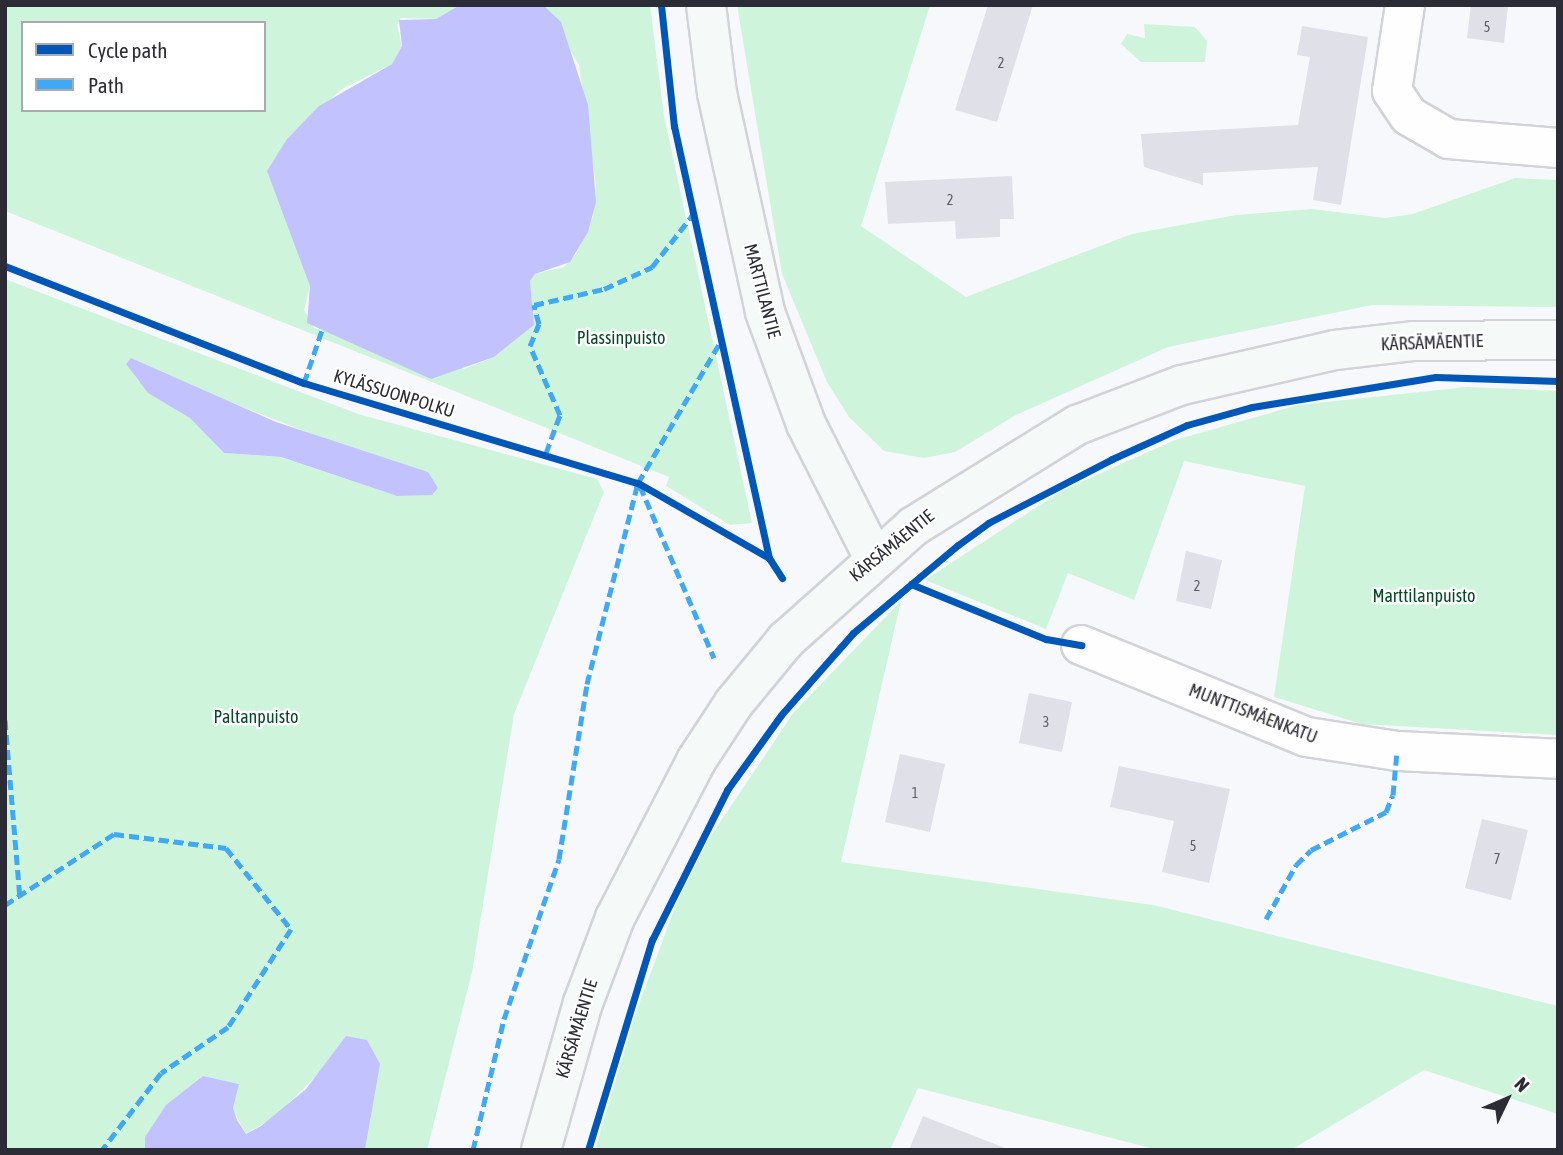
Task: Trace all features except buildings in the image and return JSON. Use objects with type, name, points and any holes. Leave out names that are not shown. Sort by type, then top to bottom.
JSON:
[{"type":"street","name":"MARTTILANTIE","points":[[706,5],[725,134],[765,312],[806,424],[874,558]]},
{"type":"street","points":[[1405,5],[1392,91],[1409,116],[1449,139],[1558,148]]},
{"type":"street","name":"KÄRSÄMÄENTIE","points":[[541,1150],[583,1003],[615,918],[677,795],[756,674],[874,558],[930,514],[1031,450],[1144,397],[1335,350],[1414,341],[1558,341]]},
{"type":"street","name":"MUNTTISMÄENKATU","points":[[1081,645],[1307,737],[1396,751],[1558,759]]},
{"type":"green space","name":"Plassinpuisto","points":[[5,5],[460,5],[436,19],[401,18],[397,25],[402,46],[392,64],[342,89],[287,139],[310,286],[304,310],[314,328],[464,369],[494,357],[534,325],[530,281],[535,274],[564,267],[576,254],[593,217],[596,186],[579,65],[543,5],[650,5],[664,116],[752,523],[730,525],[666,486],[669,477],[5,211]]},
{"type":"green space","points":[[737,5],[930,5],[861,226],[966,297],[1132,234],[1236,215],[1312,209],[1385,218],[1413,214],[1515,178],[1558,180],[1558,307],[1372,305],[1168,347],[1016,415],[955,452],[924,458],[884,451],[849,417],[827,382],[782,274]]},
{"type":"green space","points":[[1144,24],[1195,27],[1207,41],[1205,62],[1141,62],[1121,44],[1127,34],[1145,38]]},
{"type":"green space","name":"Paltanpuisto","points":[[5,279],[358,414],[597,479],[604,492],[514,714],[472,972],[427,1150],[365,1150],[371,1118],[318,1074],[276,1116],[246,1134],[232,1108],[239,1084],[203,1076],[145,1137],[145,1150],[5,1150]],"holes":[[[126,362],[372,457],[428,472],[434,494],[397,496],[280,457],[224,453],[190,417],[138,381]]]},
{"type":"green space","name":"Marttilanpuisto","points":[[1467,387],[1558,391],[1558,735],[1362,724],[1274,697],[1305,486],[1184,461],[1134,600],[1068,573],[1046,629],[925,580],[1063,490],[1175,440],[1298,405]]},
{"type":"green space","points":[[901,601],[841,862],[1153,905],[1558,1006],[1558,1114],[1424,1070],[1291,1150],[1158,1150],[918,1088],[890,1150],[595,1150],[635,1015],[677,902],[708,840],[794,712]]},
{"type":"water","points":[[460,5],[543,5],[561,22],[588,105],[596,202],[588,232],[570,262],[535,274],[530,281],[534,325],[494,357],[431,379],[307,323],[310,286],[267,171],[287,139],[319,106],[392,64],[402,46],[399,20],[436,19]]},
{"type":"water","points":[[131,358],[276,422],[428,472],[438,488],[432,495],[397,496],[281,457],[224,453],[190,418],[148,393],[126,364]]},
{"type":"water","points":[[346,1036],[367,1040],[380,1064],[365,1150],[145,1150],[145,1137],[166,1105],[203,1076],[239,1084],[233,1108],[237,1120],[246,1134],[261,1126],[306,1089]]},
{"type":"marked path","points":[[546,453],[560,415],[530,346],[539,324],[534,305],[604,289],[652,267],[695,212]]},
{"type":"marked path","points":[[304,383],[322,330]]},
{"type":"marked path","points":[[473,1150],[504,1019],[559,859],[587,684],[638,483],[722,339]]},
{"type":"marked path","points":[[640,486],[714,658]]},
{"type":"marked path","points":[[5,720],[20,897]]},
{"type":"marked path","points":[[1266,919],[1296,865],[1311,850],[1386,812],[1393,795],[1397,751]]},
{"type":"marked path","points":[[5,905],[114,834],[226,848],[291,929],[228,1027],[161,1073],[102,1150]]},
{"type":"cycle path","points":[[661,5],[674,126],[769,558],[782,578]]},
{"type":"cycle path","name":"KYLÄSSUONPOLKU","points":[[5,266],[304,383],[638,483],[769,558]]},
{"type":"cycle path","points":[[588,1150],[652,940],[727,790],[781,715],[853,633],[958,545],[988,523],[1112,459],[1187,425],[1252,407],[1436,377],[1558,381]]},
{"type":"cycle path","points":[[911,584],[1046,639],[1081,645]]}]
